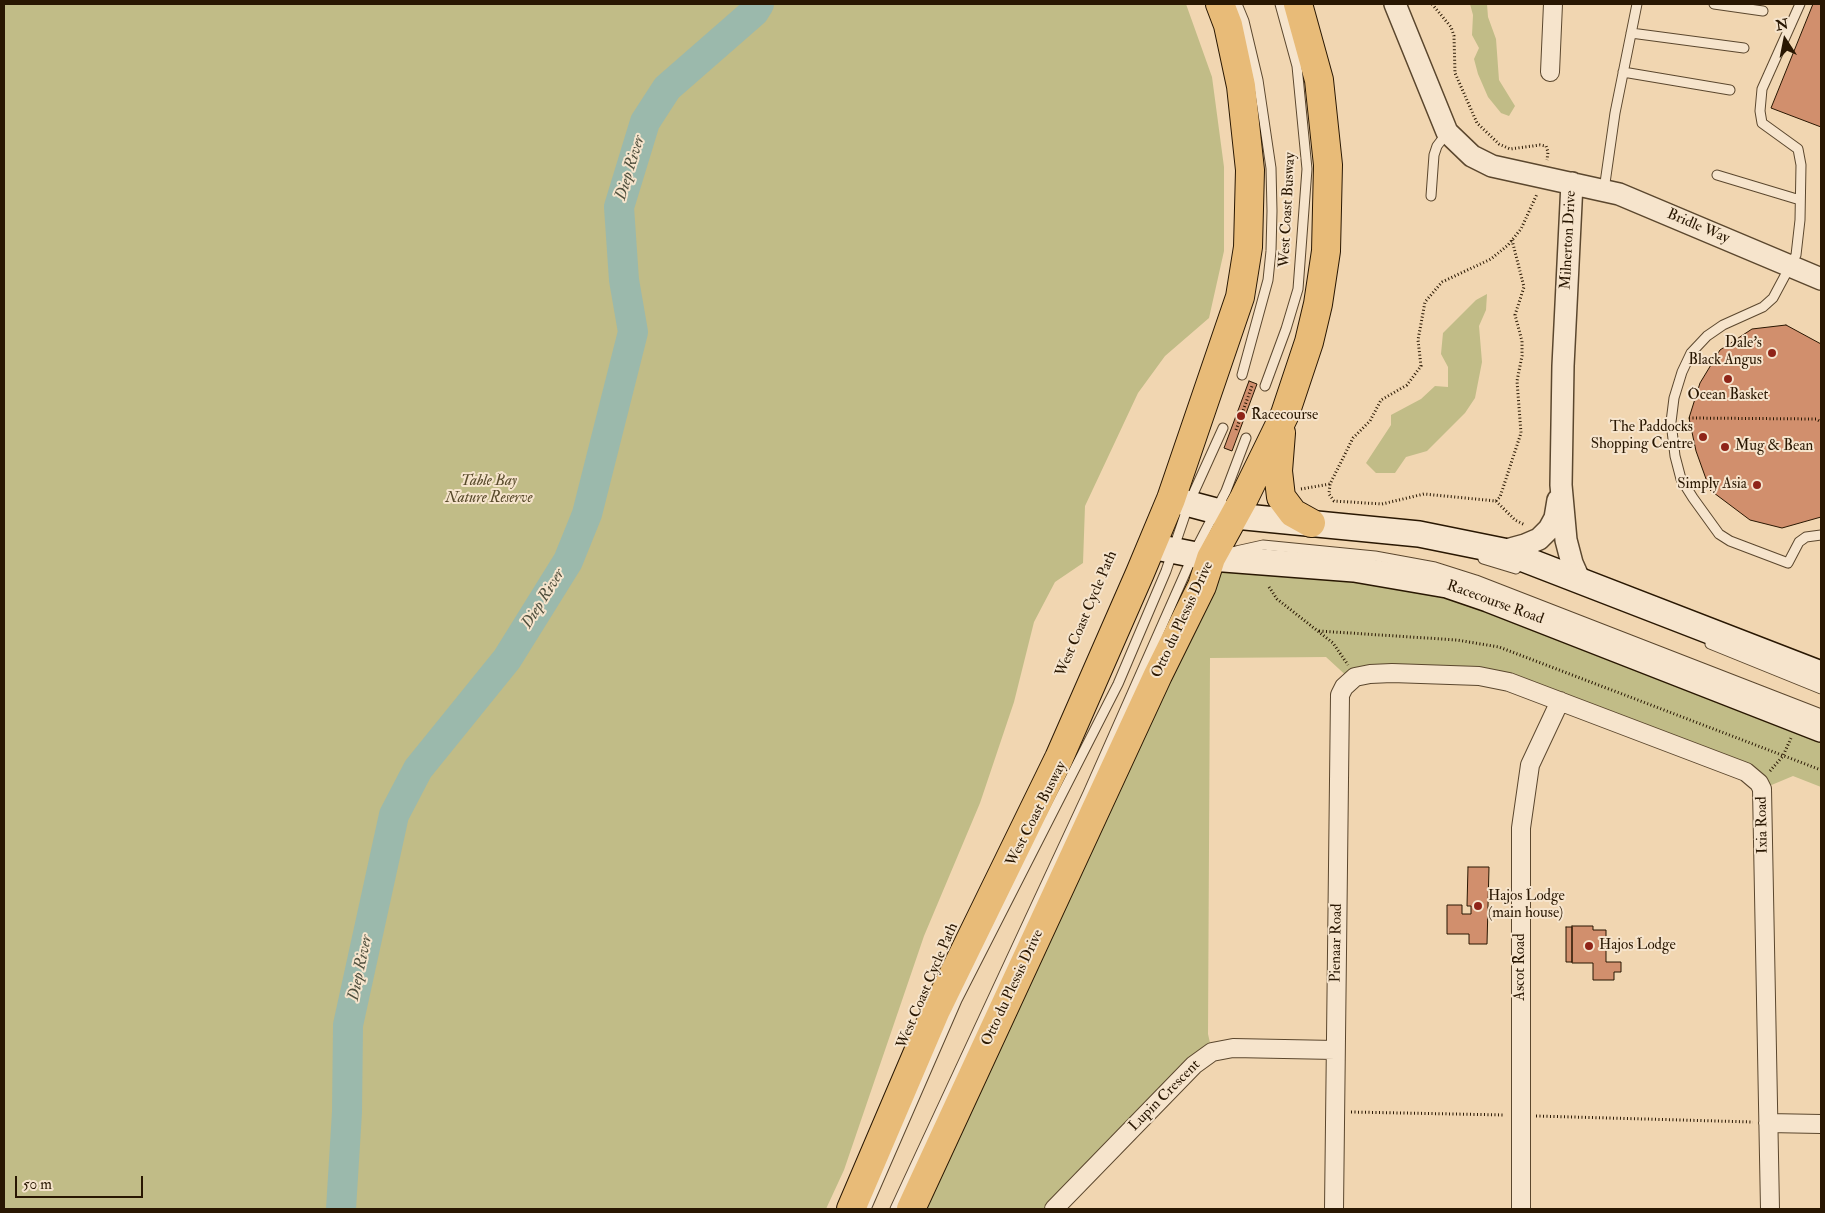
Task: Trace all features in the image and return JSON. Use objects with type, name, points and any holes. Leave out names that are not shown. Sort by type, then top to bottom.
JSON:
[{"type":"main road","name":"Otto du Plessis Drive","points":[[911,1209],[1158,674],[1202,586],[1183,551],[1180,501],[1240,297],[1248,247],[1250,170],[1241,86],[1228,24],[1220,4]]},
{"type":"main road","name":"Otto du Plessis Drive","points":[[851,1209],[936,1010],[1059,758],[1183,551],[1226,513],[1285,414],[1309,342],[1318,304],[1326,252],[1328,165],[1319,80],[1298,4]]},
{"type":"main road","points":[[1285,414],[1278,449],[1280,492],[1286,506],[1305,528]]},
{"type":"main road","points":[[1180,501],[1226,513],[1305,528],[1419,534],[1504,551],[1577,587],[1810,665],[1821,674]]},
{"type":"main road","name":"Racecourse Road","points":[[1183,551],[1354,568],[1447,585],[1488,599],[1821,729]]},
{"type":"street","name":"Milnerton Drive","points":[[1395,4],[1447,132],[1472,156],[1492,166],[1572,184],[1563,366],[1561,485],[1566,540],[1577,587]]},
{"type":"street","points":[[1550,72],[1553,4]]},
{"type":"street","name":"Bridle Way","points":[[1572,184],[1604,190],[1821,279]]},
{"type":"street","name":"Milnerton Drive","points":[[1504,551],[1532,542],[1549,528],[1555,518],[1561,485]]},
{"type":"street","name":"Ixia Road","points":[[1353,679],[1370,674],[1392,673],[1479,676],[1531,689],[1560,702],[1746,772],[1759,783],[1762,789],[1770,1209]]},
{"type":"street","name":"Pienaar Road","points":[[1334,1209],[1340,694],[1344,687],[1353,679]]},
{"type":"street","name":"Ascot Road","points":[[1521,1209],[1520,828],[1530,765],[1560,702]]},
{"type":"street","name":"Lupin Crescent","points":[[1054,1209],[1194,1065],[1212,1052],[1233,1048],[1336,1050]]},
{"type":"street","points":[[1768,1123],[1821,1124]]},
{"type":"lane","name":"West Coast Busway","points":[[1237,4],[1244,21],[1258,80],[1271,168],[1272,211],[1272,251],[1268,280],[1242,375]]},
{"type":"lane","name":"West Coast Busway","points":[[1265,386],[1286,329],[1298,289],[1307,168],[1297,66],[1280,4]]},
{"type":"lane","points":[[1604,190],[1615,113],[1637,4]]},
{"type":"lane","points":[[1714,4],[1763,11]]},
{"type":"lane","points":[[1800,4],[1762,88],[1760,111],[1762,123],[1798,149],[1801,166],[1796,255],[1774,298],[1723,325],[1707,336],[1691,353],[1682,372],[1674,398],[1671,422],[1675,456],[1681,479],[1719,534],[1730,541],[1788,564],[1798,542],[1806,537],[1821,535]]},
{"type":"lane","points":[[1631,33],[1744,48]]},
{"type":"lane","points":[[1623,72],[1730,90]]},
{"type":"lane","points":[[1430,196],[1434,155],[1437,146],[1447,132]]},
{"type":"lane","points":[[1717,175],[1800,200]]},
{"type":"lane","points":[[1180,501],[1223,428]]},
{"type":"lane","points":[[1226,513],[1246,438]]},
{"type":"lane","points":[[895,1209],[1088,793],[1183,551],[1263,545],[1375,556],[1436,567],[1476,580],[1821,714]]},
{"type":"lane","name":"West Coast Busway","points":[[866,1209],[957,1000],[1118,684],[1183,551]]},
{"type":"lane","points":[[1467,554],[1527,572]]},
{"type":"lane","points":[[1701,641],[1821,689]]},
{"type":"path","points":[[1432,4],[1451,27],[1454,36],[1455,73],[1477,123],[1499,144],[1510,149],[1546,146],[1548,152],[1546,166]]},
{"type":"path","points":[[1526,526],[1515,520],[1496,501],[1424,494],[1382,504],[1338,503],[1331,498],[1330,484],[1353,438],[1370,421],[1381,400],[1407,385],[1421,366],[1418,335],[1422,309],[1428,298],[1442,282],[1491,259],[1512,240],[1521,229],[1539,189]]},
{"type":"path","points":[[1496,501],[1500,497],[1521,433],[1517,381],[1522,348],[1515,315],[1524,286],[1512,240]]},
{"type":"path","points":[[1689,418],[1816,419],[1821,422]]},
{"type":"path","points":[[1299,490],[1330,484]]},
{"type":"path","points":[[1269,587],[1277,599],[1333,643],[1353,679]]},
{"type":"path","points":[[1319,631],[1457,640],[1499,647],[1821,770]]},
{"type":"path","points":[[1759,783],[1783,756],[1790,741]]},
{"type":"path","points":[[1336,1112],[1768,1123]]},
{"type":"green space","name":"Table Bay Nature Reserve","points":[[4,4],[1186,4],[1212,77],[1224,167],[1224,251],[1209,318],[1165,356],[1138,393],[1085,506],[1083,563],[1055,582],[1034,622],[1014,702],[980,803],[924,936],[844,1170],[826,1209],[4,1209]]},
{"type":"green space","points":[[1470,4],[1487,4],[1488,17],[1496,39],[1499,80],[1515,106],[1509,116],[1501,113],[1488,97],[1478,74],[1474,59],[1479,48],[1472,35],[1473,15]]},
{"type":"green space","points":[[1487,294],[1486,310],[1479,326],[1482,362],[1475,398],[1465,413],[1427,451],[1406,457],[1395,473],[1376,473],[1366,463],[1391,425],[1391,415],[1421,399],[1435,386],[1448,387],[1448,367],[1441,354],[1443,333],[1476,300]]},
{"type":"green space","points":[[1211,558],[1409,577],[1821,729],[1821,787],[1793,776],[1762,789],[1759,783],[1509,682],[1351,680],[1326,657],[1210,658],[1208,1034],[1212,1052],[1054,1209],[911,1209]]},
{"type":"building","points":[[1813,4],[1821,4],[1821,127],[1771,108]]},
{"type":"building","points":[[1786,325],[1821,344],[1821,517],[1782,528],[1750,520],[1710,490],[1696,451],[1689,418],[1700,383],[1720,350],[1752,329]]},
{"type":"building","name":"Racecourse","points":[[1249,381],[1257,384],[1232,451],[1224,448]]},
{"type":"building","name":"Hajos Lodge (main house)","points":[[1468,867],[1489,867],[1487,944],[1469,944],[1469,934],[1447,934],[1447,905],[1462,905],[1462,914],[1471,914],[1471,906],[1467,906]]},
{"type":"building","name":"Hajos Lodge","points":[[1572,926],[1593,926],[1593,930],[1606,930],[1606,962],[1621,962],[1621,972],[1614,972],[1614,980],[1593,980],[1593,963],[1572,963]]},
{"type":"building","points":[[1566,927],[1572,927],[1572,962],[1566,962]]},
{"type":"waterway","name":"Diep River","points":[[341,1209],[347,1112],[348,1025],[394,815],[418,769],[507,659],[568,561],[587,514],[633,332],[624,280],[619,207],[645,122],[667,88],[754,12],[759,4]]},
{"type":"place","name":"Dale's Black Angus","points":[[1772,353]]},
{"type":"place","name":"Ocean Basket","points":[[1728,379]]},
{"type":"place","name":"Racecourse","points":[[1241,416]]},
{"type":"place","name":"The Paddocks Shopping Centre","points":[[1703,437]]},
{"type":"place","name":"Mug & Bean","points":[[1725,447]]},
{"type":"place","name":"Simply Asia","points":[[1757,485]]},
{"type":"place","name":"Hajos Lodge (main house)","points":[[1478,906]]},
{"type":"place","name":"Hajos Lodge","points":[[1589,946]]}]
